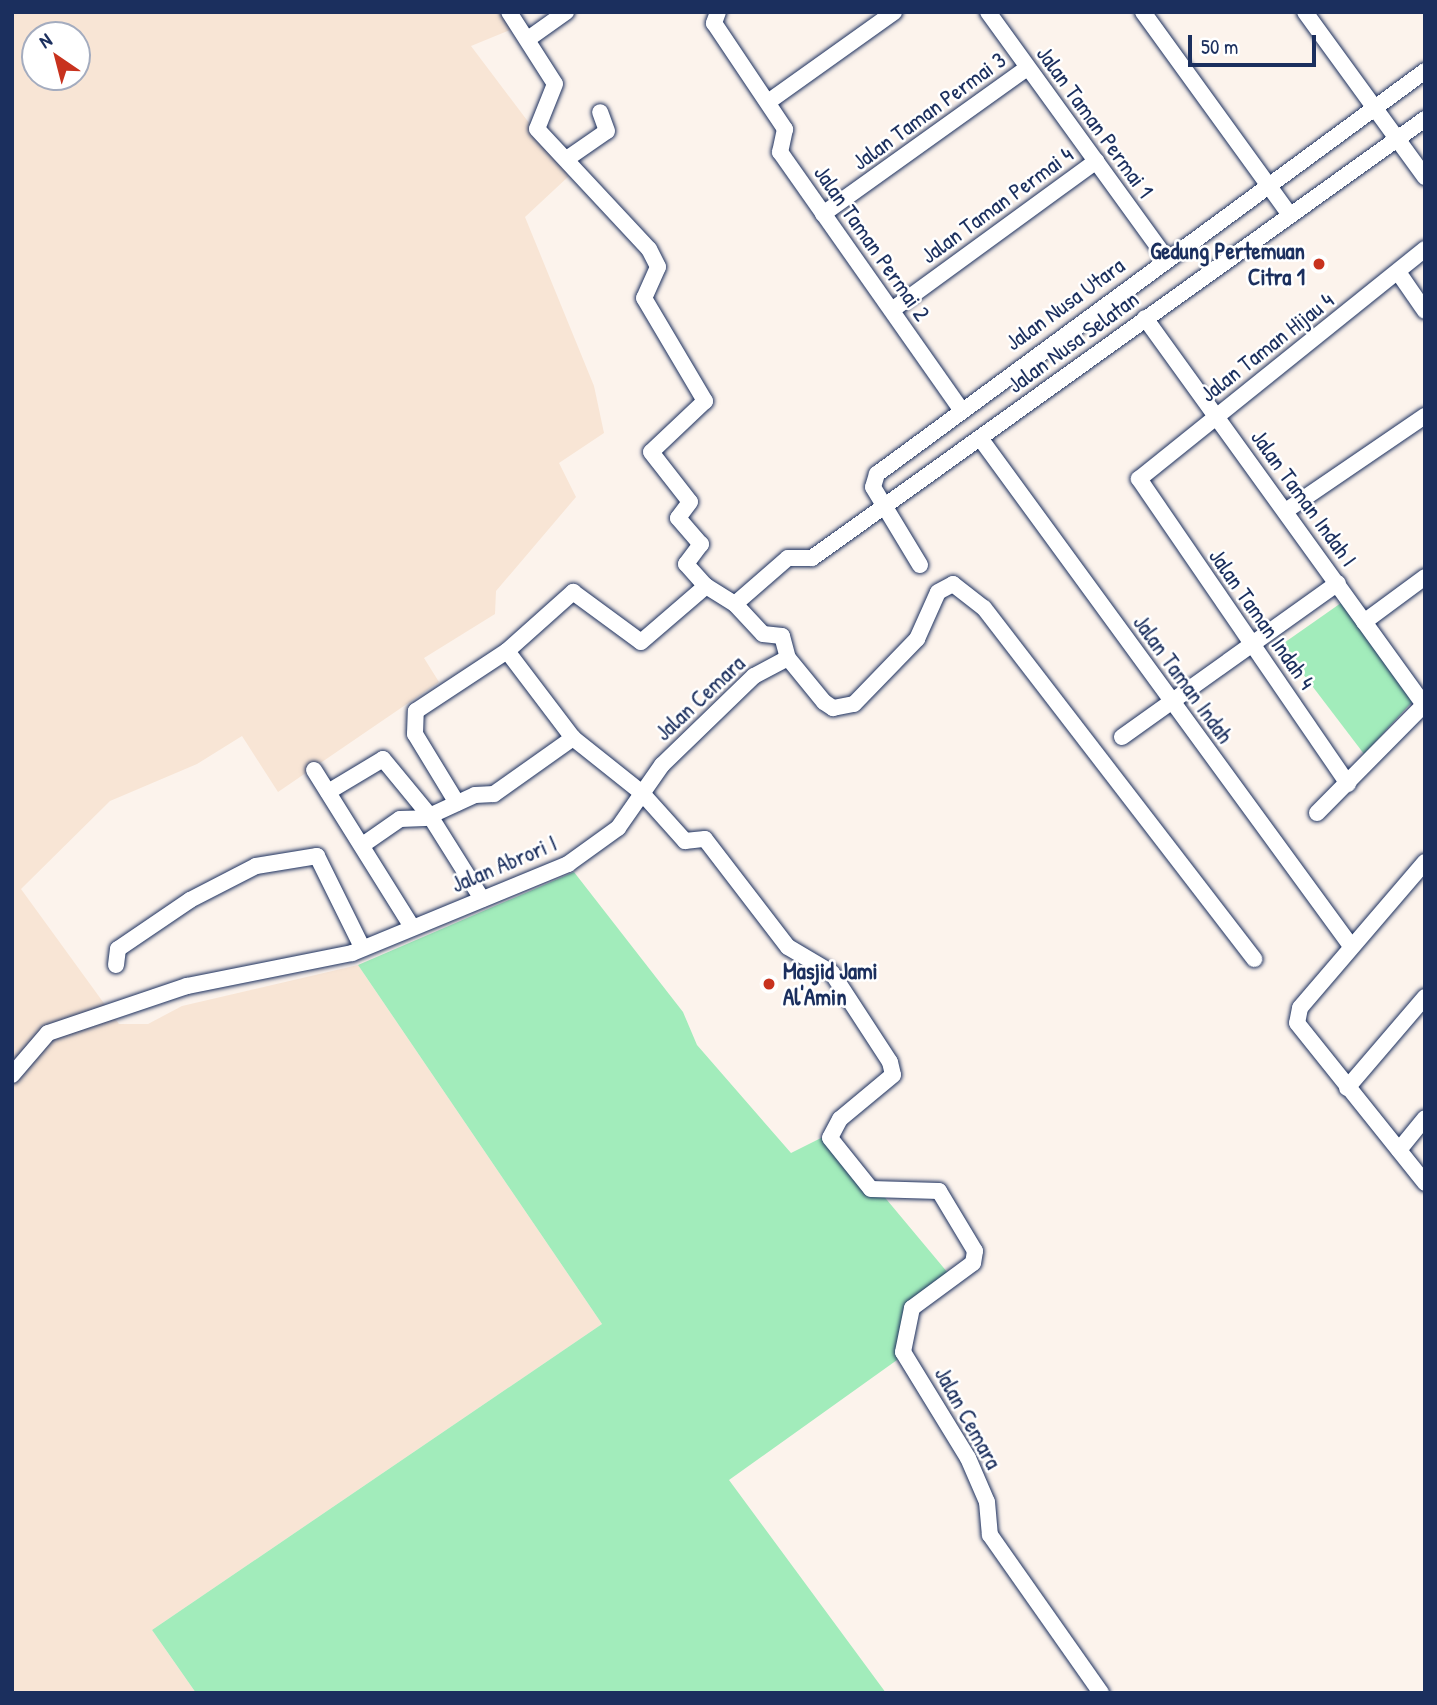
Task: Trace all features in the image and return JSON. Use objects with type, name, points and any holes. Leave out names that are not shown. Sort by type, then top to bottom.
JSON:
[{"type":"street","points":[[509,12],[555,84],[537,129],[568,158],[649,249],[658,267],[644,298],[705,401],[651,452],[690,502],[678,518],[701,544],[686,564],[706,586],[735,604],[763,634],[782,636],[788,658],[824,702],[833,708],[854,704],[918,639],[938,592],[953,584],[984,608],[1254,959]]},
{"type":"street","points":[[528,38],[566,12]]},
{"type":"street","name":"Jalan Taman Permai 2","points":[[718,12],[714,23],[785,129],[780,152],[960,408]]},
{"type":"street","points":[[768,102],[894,12]]},
{"type":"street","name":"Jalan Taman Permai 1","points":[[988,12],[1166,258]]},
{"type":"street","points":[[1143,12],[1290,215]]},
{"type":"street","points":[[1305,12],[1425,177]]},
{"type":"street","name":"Jalan Taman Permai 3","points":[[823,214],[1027,68]]},
{"type":"street","name":"Jalan Nusa Utara","points":[[885,507],[873,480],[960,408],[1425,71]]},
{"type":"street","points":[[568,158],[607,131],[600,112]]},
{"type":"street","name":"Jalan Nusa Selatan","points":[[735,604],[788,558],[812,558],[1425,119]]},
{"type":"street","name":"Jalan Taman Permai 4","points":[[892,310],[1096,161]]},
{"type":"street","name":"Jalan Taman Hijau 4","points":[[1139,479],[1425,249]]},
{"type":"street","points":[[1398,272],[1425,311]]},
{"type":"street","name":"Jalan Taman Indah I","points":[[1145,318],[1287,510],[1424,706]]},
{"type":"street","points":[[1287,510],[1425,416]]},
{"type":"street","name":"Jalan Taman Indah","points":[[979,438],[1351,946]]},
{"type":"street","name":"Jalan Taman Indah 4","points":[[1139,479],[1348,784]]},
{"type":"street","points":[[885,507],[920,565]]},
{"type":"street","points":[[1363,622],[1425,577]]},
{"type":"street","points":[[1122,737],[1338,583]]},
{"type":"street","points":[[457,803],[419,743],[414,716],[507,651],[577,590],[641,642],[706,586]]},
{"type":"street","points":[[507,651],[573,738],[641,792]]},
{"type":"street","name":"Jalan Cemara","points":[[788,658],[754,676],[641,792],[685,841],[711,845],[788,947],[832,973],[890,1062],[893,1075],[840,1119],[831,1138],[871,1189],[939,1191],[974,1249],[973,1263],[912,1308],[903,1352],[968,1458],[987,1502],[990,1535],[1101,1693]]},
{"type":"street","points":[[1317,813],[1424,706]]},
{"type":"street","points":[[364,844],[400,819],[430,816],[457,803],[494,794],[573,738]]},
{"type":"street","points":[[328,792],[383,759],[430,816],[482,899]]},
{"type":"street","points":[[314,770],[364,844],[411,925]]},
{"type":"street","name":"Jalan Abrori I","points":[[12,1076],[48,1034],[187,986],[362,947],[568,864],[618,828],[641,792]]},
{"type":"street","points":[[116,965],[118,949],[190,900],[254,867],[318,856],[362,947]]},
{"type":"street","points":[[1425,862],[1300,1008],[1297,1023],[1425,1183]]},
{"type":"street","points":[[1347,1088],[1425,997]]},
{"type":"street","points":[[1399,1150],[1425,1118]]},
{"type":"shaded area","points":[[12,12],[506,12],[517,27],[471,46],[569,176],[525,217],[594,386],[604,433],[559,463],[576,497],[496,591],[495,614],[424,658],[439,682],[278,792],[242,736],[197,764],[110,801],[21,889],[119,1024],[148,1024],[182,1006],[358,965],[602,1324],[152,1630],[196,1693],[12,1693]]},
{"type":"green space","points":[[1341,603],[1412,702],[1364,754],[1281,645]]},
{"type":"green space","points":[[574,872],[683,1012],[697,1045],[791,1153],[831,1133],[948,1273],[905,1308],[897,1360],[729,1480],[886,1693],[196,1693],[152,1630],[602,1324],[358,965]]},
{"type":"place","name":"Gedung Pertemuan Citra 1","points":[[1319,264]]},
{"type":"place","name":"Masjid Jami Al'Amin","points":[[769,984]]}]
